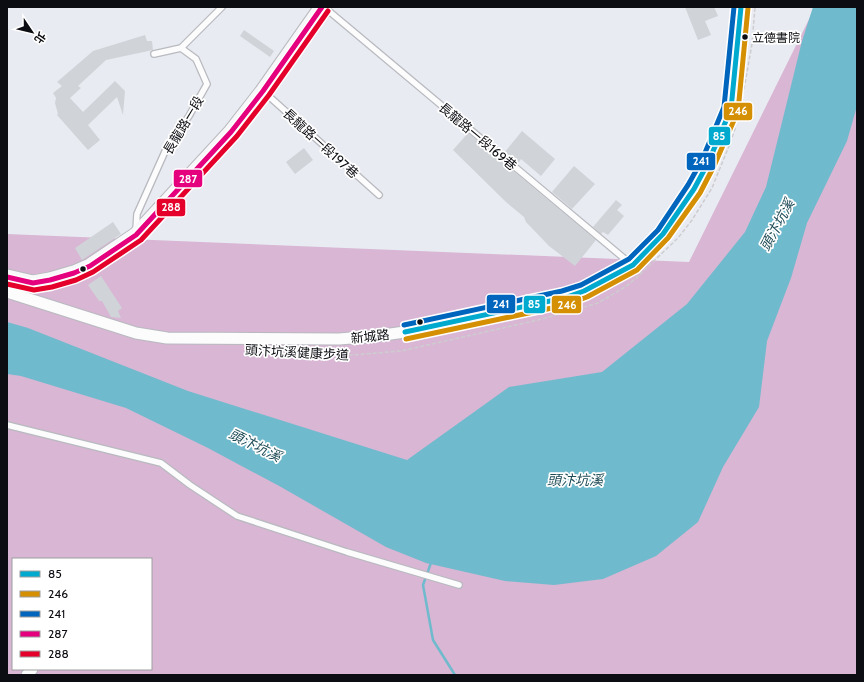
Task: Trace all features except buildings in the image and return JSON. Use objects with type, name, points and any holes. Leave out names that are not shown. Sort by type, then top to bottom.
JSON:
[{"type":"main road","points":[[7,277],[33,283],[74,273],[90,266],[136,235],[231,132],[263,91],[323,7]]},
{"type":"street","name":"新城路","points":[[7,292],[136,333],[151,336],[167,338],[339,338],[406,332],[564,298],[584,291],[632,265],[662,234],[694,189],[708,163],[731,109],[741,7]]},
{"type":"lane","points":[[154,54],[181,48],[222,7]]},
{"type":"lane","name":"長龍路一段169巷","points":[[323,7],[632,265]]},
{"type":"lane","name":"長龍路一段","points":[[136,235],[137,214],[168,147],[189,116],[207,84],[196,59],[181,48]]},
{"type":"lane","name":"長龍路一段197巷","points":[[263,91],[379,195]]},
{"type":"lane","points":[[7,425],[161,463],[190,485],[237,516],[347,552],[459,585]]},
{"type":"path","points":[[743,94],[753,38],[755,7]]},
{"type":"path","name":"頭汴坑溪健康步道","points":[[242,349],[311,351],[351,355],[401,351],[538,320],[598,303],[625,287],[636,278],[678,238],[692,220],[712,188],[736,125]]},
{"type":"shaded area","points":[[815,7],[857,7],[857,675],[7,675],[7,234],[689,262]]},
{"type":"water","name":"頭汴坑溪","points":[[813,7],[857,7],[857,106],[847,141],[807,223],[791,278],[767,341],[759,407],[723,467],[698,522],[656,556],[603,579],[554,585],[505,581],[426,563],[386,547],[281,487],[208,448],[126,408],[21,376],[7,374],[7,322],[28,328],[188,391],[407,460],[509,387],[602,372],[687,304],[745,232],[766,187],[802,41]]},
{"type":"waterway","points":[[432,560],[423,585],[433,640],[455,675]]},
{"type":"transit line","name":"287","points":[[7,277],[33,283],[74,273],[90,266],[136,235],[231,132],[263,91],[322,7]]},
{"type":"transit line","name":"241","points":[[404,325],[562,291],[581,285],[629,259],[658,230],[688,185],[702,160],[724,107],[734,7]]},
{"type":"transit line","name":"85","points":[[405,332],[564,298],[584,291],[633,265],[663,234],[694,189],[708,163],[731,109],[741,7]]},
{"type":"transit line","name":"246","points":[[406,339],[566,305],[587,297],[637,270],[668,238],[700,193],[714,166],[738,111],[748,8]]},
{"type":"transit line","name":"288","points":[[7,284],[34,290],[52,287],[76,280],[93,272],[141,240],[237,136],[269,95],[328,11]]},
{"type":"place","name":"立德書院","points":[[745,37]]}]
